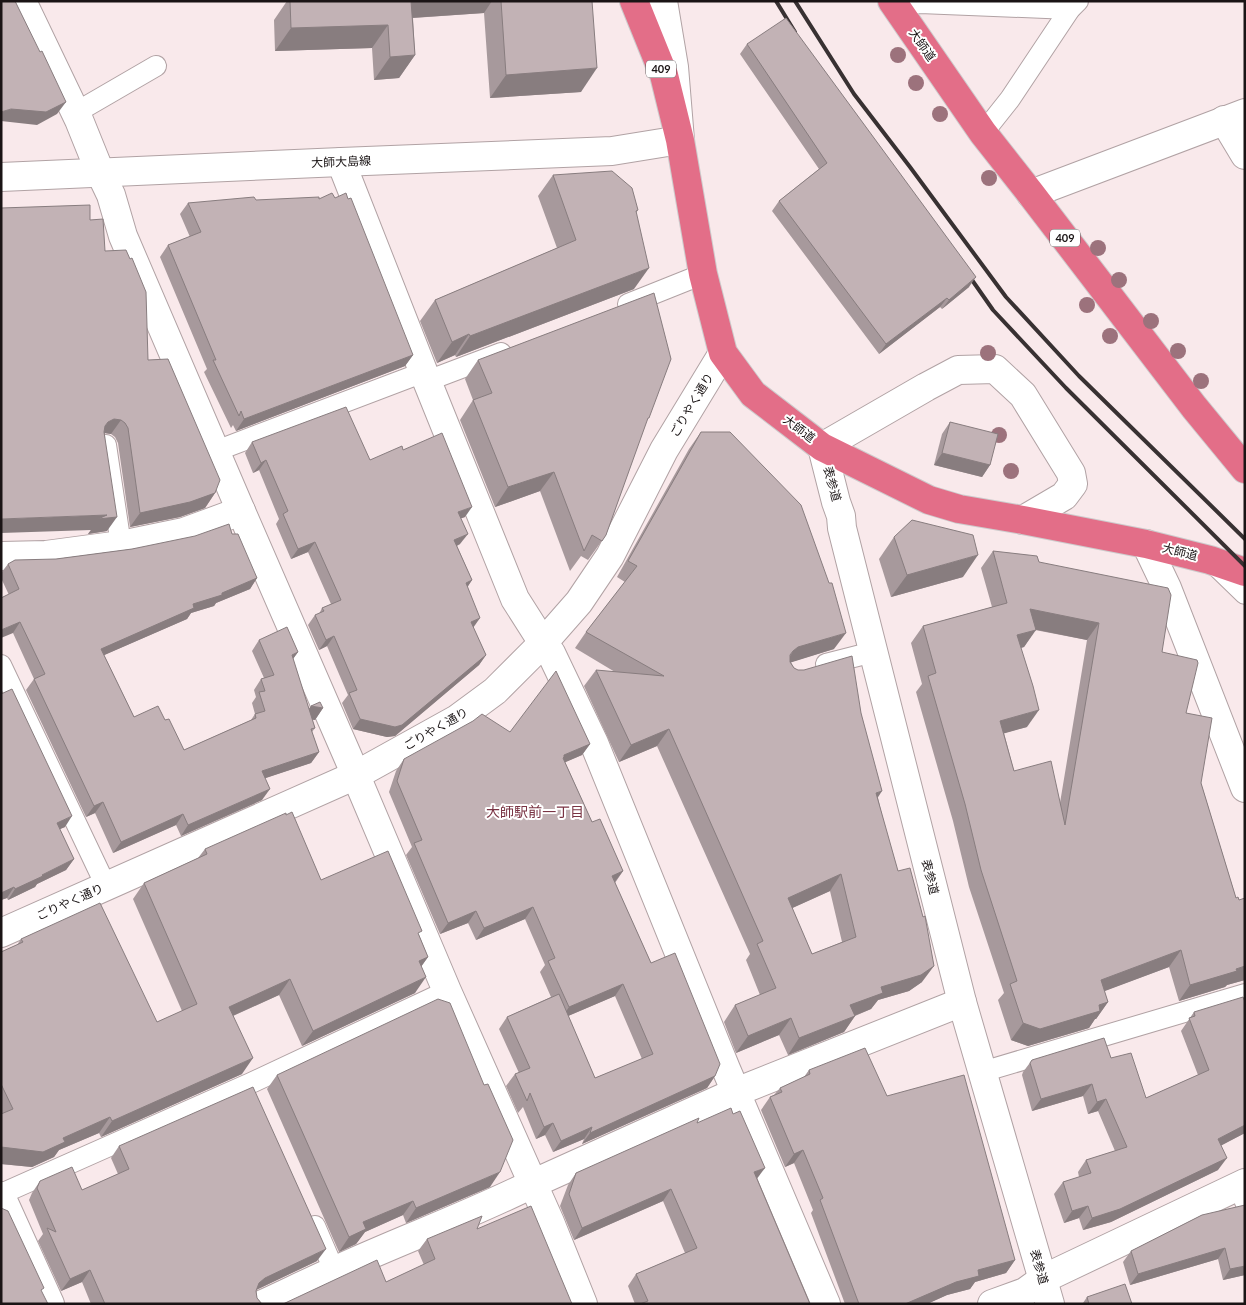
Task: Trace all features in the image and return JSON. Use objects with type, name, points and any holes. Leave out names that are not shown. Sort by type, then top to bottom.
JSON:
[{"type":"highway","name":"大師道","points":[[634,1],[664,75],[680,140],[703,274],[723,353],[753,394],[822,447],[929,500],[959,509],[1146,544],[1210,560],[1245,572]]},
{"type":"highway","name":"大師道","points":[[893,3],[983,134],[1194,407],[1245,469]]},
{"type":"street","points":[[22,1],[111,195],[123,236],[356,775],[447,992],[584,1304]]},
{"type":"street","points":[[663,1],[674,66],[680,140]]},
{"type":"street","points":[[1031,194],[1234,116],[1245,155]]},
{"type":"street","name":"大師大島線","points":[[1,177],[100,172],[345,172],[612,151],[680,140]]},
{"type":"street","points":[[345,172],[425,377],[515,599],[551,653],[594,743],[736,1092],[826,1304]]},
{"type":"street","name":"ごりやく通り","points":[[1,933],[356,775],[457,720],[495,692],[580,602],[610,556],[664,450],[723,353]]},
{"type":"street","points":[[822,447],[958,370],[995,369],[1022,395],[1071,473],[1073,484],[1064,496],[1023,520]]},
{"type":"street","name":"表参道","points":[[822,447],[841,516],[842,528],[962,1002],[1047,1291]]},
{"type":"street","points":[[1,556],[46,555],[121,546],[184,532],[241,511]]},
{"type":"street","points":[[1146,544],[1166,588],[1245,788]]},
{"type":"street","points":[[263,1304],[300,1297],[334,1270],[503,1198],[736,1092],[962,1002]]},
{"type":"street","points":[[992,1304],[1025,1292],[1047,1291],[1243,1190]]},
{"type":"street","points":[[1,1195],[50,1304]]},
{"type":"lane","points":[[893,3],[1074,5]]},
{"type":"lane","points":[[983,134],[1010,99],[1074,5]]},
{"type":"lane","points":[[75,113],[156,66]]},
{"type":"lane","points":[[609,311],[703,274]]},
{"type":"lane","points":[[216,451],[518,346]]},
{"type":"lane","points":[[106,445],[121,546]]},
{"type":"lane","points":[[1210,560],[1245,594]]},
{"type":"lane","points":[[806,670],[873,652]]},
{"type":"lane","points":[[1,665],[106,886]]},
{"type":"lane","points":[[1,1195],[255,1091],[447,992]]},
{"type":"lane","points":[[982,1072],[1245,994]]},
{"type":"lane","points":[[306,1208],[334,1270]]},
{"type":"building","points":[[1,1],[15,1],[40,52],[42,51],[66,102],[46,112],[11,109],[1,112]]},
{"type":"building","points":[[290,1],[411,1],[415,55],[390,57],[388,25],[291,28]]},
{"type":"building","points":[[501,1],[592,1],[597,68],[506,75]]},
{"type":"building","points":[[786,18],[976,277],[949,300],[947,298],[886,344],[779,201],[827,163],[747,44]]},
{"type":"building","points":[[612,171],[632,188],[649,268],[470,336],[469,334],[452,342],[435,300],[576,240],[553,175]]},
{"type":"building","points":[[332,193],[335,198],[346,193],[348,199],[351,198],[413,355],[244,419],[241,411],[239,416],[213,360],[216,360],[168,245],[201,232],[188,203],[254,197],[256,200],[319,197],[319,199]]},
{"type":"building","points":[[90,205],[90,220],[103,219],[105,251],[126,250],[130,259],[132,258],[146,292],[148,360],[168,359],[220,480],[215,493],[190,502],[140,513],[128,428],[121,420],[114,419],[108,422],[104,432],[117,517],[98,519],[107,515],[1,519],[1,208]]},
{"type":"building","points":[[654,293],[671,359],[606,535],[602,541],[592,535],[584,551],[554,472],[508,487],[473,400],[492,393],[478,360]]},
{"type":"building","points":[[346,407],[370,460],[402,446],[403,450],[442,433],[472,507],[458,512],[468,534],[454,540],[472,580],[466,583],[480,618],[471,622],[486,655],[402,725],[395,727],[360,719],[349,693],[357,690],[334,636],[326,640],[315,615],[324,611],[322,608],[341,600],[315,542],[298,549],[283,514],[288,511],[266,460],[261,463],[252,442]]},
{"type":"building","points":[[950,422],[998,434],[990,465],[942,453]]},
{"type":"building","points":[[701,432],[730,432],[801,505],[829,583],[832,583],[846,633],[798,647],[790,655],[790,662],[794,668],[804,670],[852,656],[861,713],[882,791],[876,793],[898,871],[910,868],[923,917],[925,916],[934,966],[921,975],[881,987],[883,993],[850,1005],[855,1016],[799,1038],[791,1018],[748,1036],[735,1005],[776,988],[757,944],[763,941],[669,729],[631,745],[596,670],[664,676],[586,632],[637,566],[628,561]],"holes":[[[841,874],[856,937],[812,954],[788,898]]]},
{"type":"building","points":[[912,520],[973,535],[978,555],[907,575],[894,537]]},
{"type":"building","points":[[229,524],[232,534],[238,534],[257,578],[222,593],[222,595],[193,604],[194,608],[101,649],[134,717],[158,706],[165,720],[169,719],[184,750],[256,718],[255,714],[265,711],[259,692],[265,691],[261,679],[274,675],[259,640],[287,627],[298,652],[292,655],[315,728],[311,729],[319,752],[262,771],[270,789],[188,825],[183,814],[121,842],[103,802],[94,806],[34,679],[45,674],[20,622],[1,630],[1,598],[19,589],[8,564],[15,560],[56,559],[132,549],[195,536]]},
{"type":"building","points":[[993,551],[1037,556],[1039,562],[1168,588],[1171,595],[1162,652],[1197,660],[1198,663],[1186,713],[1212,718],[1201,783],[1236,898],[1238,897],[1239,900],[1245,898],[1245,966],[1236,969],[1237,971],[1190,985],[1181,950],[1101,980],[1108,1002],[1099,1005],[1100,1011],[1040,1029],[1023,1023],[1010,984],[1017,981],[981,870],[965,804],[928,676],[936,673],[923,626],[1007,603]],"holes":[[[1030,609],[1099,623],[1065,825],[1051,761],[1014,771],[1000,721],[1039,710],[1017,635],[1036,630]]]},
{"type":"building","points":[[556,671],[590,744],[564,755],[563,758],[592,822],[600,819],[623,871],[612,876],[651,963],[675,953],[720,1064],[715,1076],[590,1133],[592,1127],[561,1141],[553,1123],[544,1127],[530,1093],[527,1101],[515,1074],[530,1068],[507,1017],[559,994],[595,1078],[653,1054],[623,984],[569,1007],[548,961],[555,958],[533,907],[484,928],[476,911],[448,923],[414,843],[422,840],[397,781],[404,759],[473,721],[482,714],[510,732]]},
{"type":"building","points":[[12,689],[72,816],[57,823],[74,859],[43,876],[15,889],[14,887],[1,893],[1,694]]},
{"type":"building","points":[[320,702],[323,708],[311,706]]},
{"type":"building","points":[[292,812],[321,880],[388,851],[422,931],[418,933],[428,957],[419,961],[426,977],[313,1031],[290,979],[229,1007],[253,1058],[112,1121],[110,1117],[63,1138],[65,1142],[43,1152],[1,1147],[1,1114],[13,1109],[1,1084],[1,952],[23,942],[21,939],[100,903],[157,1022],[197,1004],[144,883],[207,854],[205,849]]},
{"type":"building","points":[[1243,997],[1245,1002],[1245,1125],[1218,1139],[1227,1158],[1120,1209],[1092,1218],[1088,1206],[1072,1211],[1063,1182],[1091,1173],[1086,1160],[1127,1147],[1106,1099],[1097,1102],[1092,1084],[1041,1099],[1030,1063],[1032,1060],[1104,1038],[1111,1058],[1131,1053],[1146,1098],[1209,1070],[1189,1018],[1195,1016],[1194,1012]]},
{"type":"building","points":[[438,999],[450,1003],[484,1085],[488,1084],[513,1140],[500,1172],[416,1208],[413,1201],[363,1222],[366,1229],[349,1237],[277,1075]]},
{"type":"building","points":[[865,1048],[887,1096],[964,1075],[1015,1260],[978,1270],[979,1276],[956,1282],[905,1304],[859,1304],[820,1200],[823,1198],[803,1150],[794,1154],[770,1097],[782,1092],[780,1088],[810,1074],[809,1070]]},
{"type":"building","points":[[253,1087],[326,1249],[265,1278],[259,1283],[256,1291],[257,1298],[262,1304],[105,1304],[90,1270],[70,1279],[47,1228],[56,1232],[37,1188],[40,1181],[72,1167],[82,1190],[129,1169],[119,1146]]},
{"type":"building","points":[[731,1108],[733,1114],[740,1111],[765,1168],[754,1172],[810,1304],[640,1304],[648,1301],[636,1274],[697,1248],[671,1189],[582,1228],[569,1194],[576,1173],[699,1118],[697,1123]]},
{"type":"building","points":[[1245,1205],[1245,1266],[1230,1269],[1225,1248],[1138,1274],[1131,1251],[1202,1215]]},
{"type":"building","points":[[531,1206],[572,1304],[283,1304],[377,1260],[386,1282],[435,1259],[427,1239],[482,1216],[477,1229]]},
{"type":"building","points":[[1,1208],[8,1211],[44,1288],[41,1290],[48,1304],[1,1304]]},
{"type":"building","points":[[1125,1284],[1132,1304],[1089,1304],[1087,1297]]},
{"type":"railway","points":[[776,1],[795,32]]},
{"type":"railway","points":[[795,1],[854,94],[1006,297],[1079,376],[1245,539]]},
{"type":"railway","points":[[965,270],[993,310],[1066,388],[1245,566]]},
{"type":"district","name":"大師駅前一丁目","points":[[535,812]]}]
